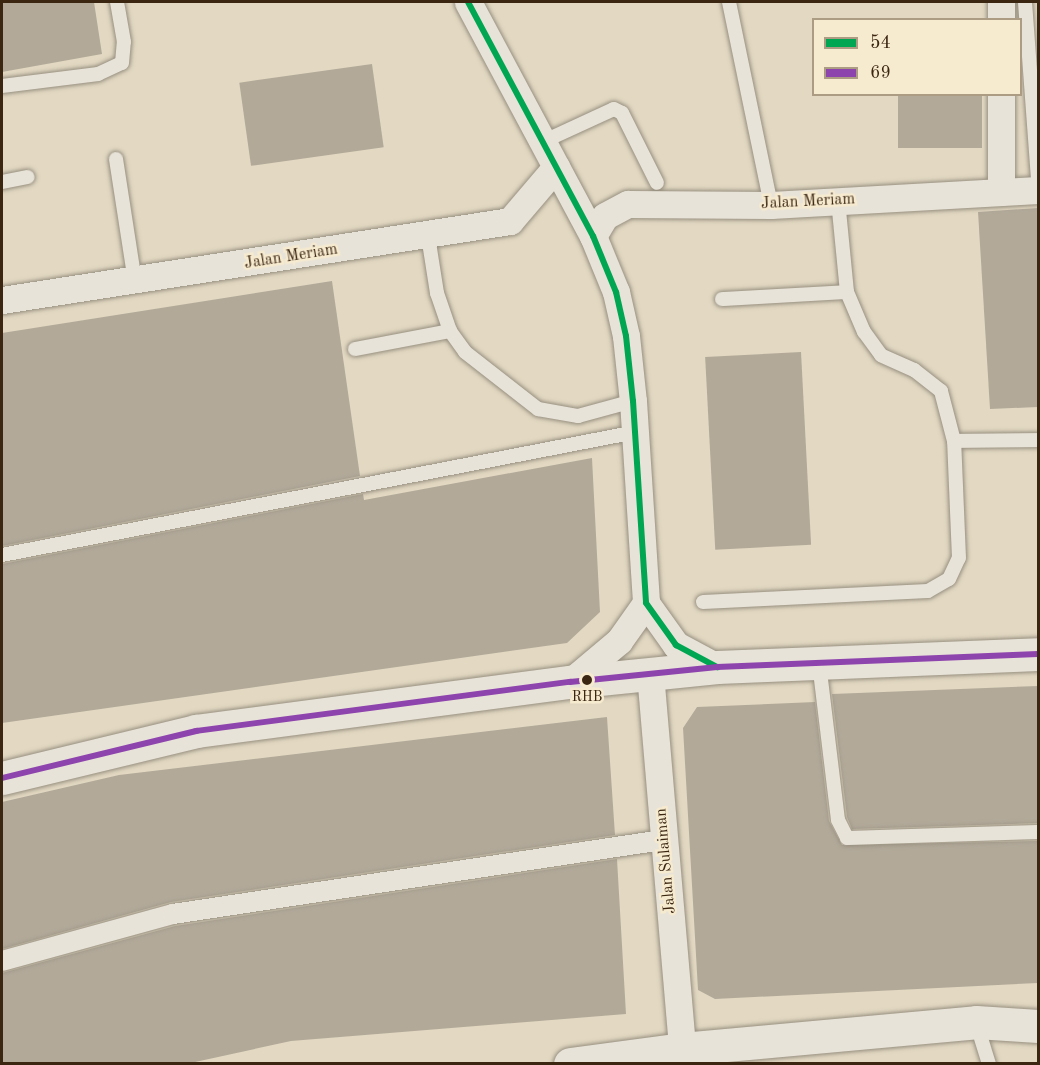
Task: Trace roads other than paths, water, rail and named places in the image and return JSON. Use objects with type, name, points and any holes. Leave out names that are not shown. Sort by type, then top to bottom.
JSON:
[{"type":"street","points":[[468,2],[540,143],[556,167],[593,236],[616,292],[626,336],[636,432],[646,603],[676,645],[717,667]]},
{"type":"street","points":[[1000,2],[1000,18]]},
{"type":"street","points":[[1000,96],[1000,192]]},
{"type":"street","name":"Jalan Meriam","points":[[2,300],[135,282],[510,221],[556,167]]},
{"type":"street","name":"Jalan Meriam","points":[[593,236],[605,216],[628,204],[771,205],[1038,190]]},
{"type":"street","points":[[570,682],[619,641],[646,603]]},
{"type":"street","points":[[2,778],[196,731],[570,682],[717,667],[1038,654]]},
{"type":"street","name":"Jalan Sulaiman","points":[[650,673],[682,1049]]},
{"type":"street","points":[[2,961],[173,914],[665,840]]},
{"type":"street","points":[[570,1064],[682,1049],[976,1022],[1038,1026]]},
{"type":"lane","points":[[2,86],[98,74],[122,63],[124,42],[117,2]]},
{"type":"lane","points":[[729,2],[771,205]]},
{"type":"lane","points":[[1025,2],[1037,133],[1038,179]]},
{"type":"lane","points":[[540,143],[614,109],[622,113],[657,183]]},
{"type":"lane","points":[[116,159],[135,282]]},
{"type":"lane","points":[[2,182],[28,177]]},
{"type":"lane","points":[[703,603],[928,591],[949,579],[958,558],[954,441],[941,391],[914,370],[881,355],[864,332],[847,292],[837,201]]},
{"type":"lane","points":[[428,236],[437,293],[450,331],[465,352],[538,409],[579,416],[633,401]]},
{"type":"lane","points":[[722,299],[847,292]]},
{"type":"lane","points":[[355,349],[450,331]]},
{"type":"lane","points":[[2,555],[636,432]]},
{"type":"lane","points":[[954,441],[1038,440]]},
{"type":"lane","points":[[818,662],[838,820],[847,838],[1038,832]]},
{"type":"lane","points":[[976,1022],[989,1064]]},
{"type":"lane","points":[[1038,1026],[1038,1042]]},
{"type":"place","name":"RHB","points":[[587,680]]}]
